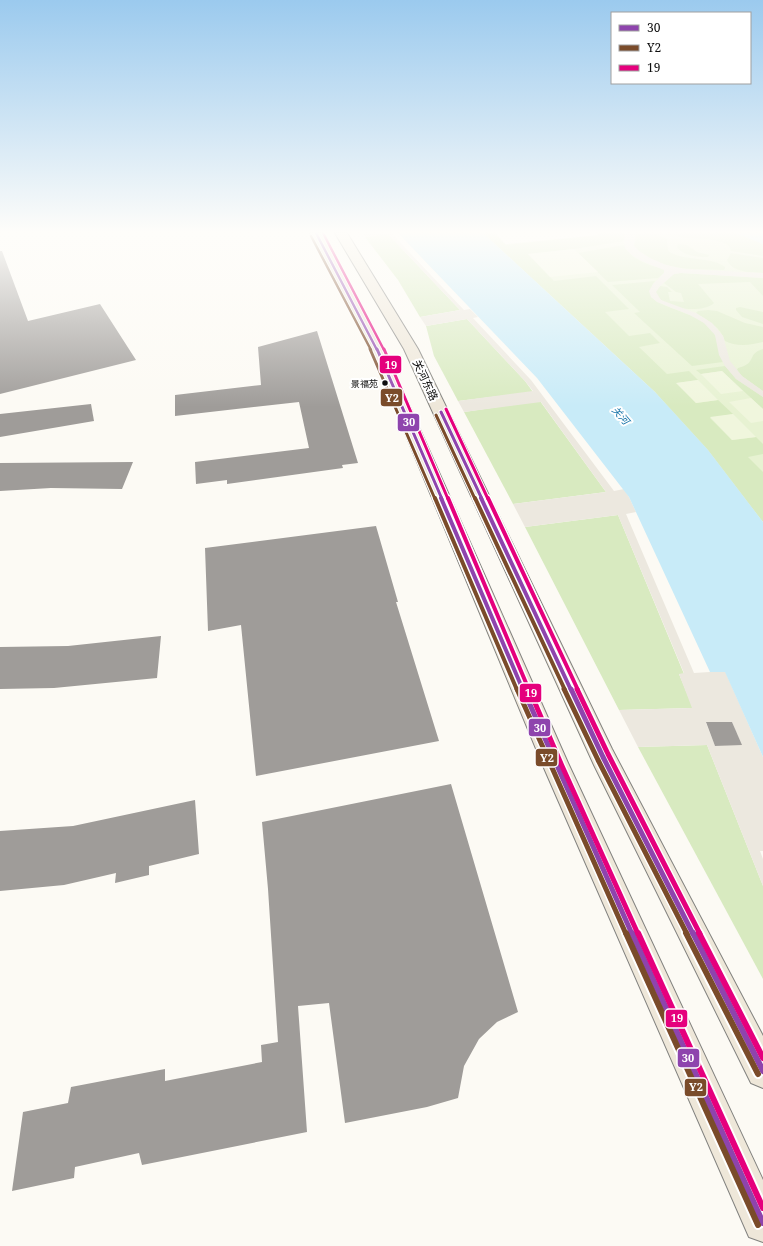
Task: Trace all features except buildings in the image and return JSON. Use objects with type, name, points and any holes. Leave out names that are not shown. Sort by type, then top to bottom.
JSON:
[{"type":"main road","points":[[347,291],[379,353],[556,768],[763,1223]]},
{"type":"main road","name":"关河东路","points":[[376,291],[411,349],[602,757],[763,1071]]},
{"type":"green space","points":[[405,291],[442,291],[460,310],[420,317]]},
{"type":"green space","points":[[546,291],[763,291],[763,522],[655,392]]},
{"type":"green space","points":[[546,291],[611,291],[629,309],[605,312],[629,336],[650,333],[660,343],[639,347],[667,374],[689,371],[698,380],[677,383],[696,403],[718,400],[733,414],[710,418],[732,440],[756,437],[763,444],[763,454],[748,457],[763,472],[763,522],[708,450],[655,392]]},
{"type":"green space","points":[[618,291],[652,291],[651,297],[658,302],[695,317],[703,322],[715,335],[723,362],[692,366],[634,313],[640,312]]},
{"type":"green space","points":[[656,291],[671,291],[672,292],[668,292],[670,301],[684,302],[681,293],[675,291],[704,291],[714,303],[708,307],[694,309],[680,308],[661,300],[655,293]]},
{"type":"green space","points":[[758,291],[763,291],[763,296]]},
{"type":"green space","points":[[740,307],[763,312],[763,324],[742,317],[736,310],[736,308]]},
{"type":"green space","points":[[698,311],[717,311],[745,323],[763,327],[763,342],[744,345],[725,341],[717,328],[696,313]]},
{"type":"green space","points":[[467,319],[525,381],[533,392],[458,401],[434,356],[426,326]]},
{"type":"green space","points":[[763,349],[763,391],[742,376],[737,370],[738,368],[748,364],[755,353]]},
{"type":"green space","points":[[725,366],[736,379],[763,397],[763,409],[722,371],[701,374],[696,370]]},
{"type":"green space","points":[[722,371],[743,391],[721,394],[701,374]]},
{"type":"green space","points":[[698,380],[718,400],[696,403],[676,383]]},
{"type":"green space","points":[[751,398],[763,409],[763,421],[751,423],[729,402]]},
{"type":"green space","points":[[540,401],[606,492],[513,504],[464,412]]},
{"type":"green space","points":[[733,414],[756,437],[732,440],[710,417]]},
{"type":"green space","points":[[618,515],[684,674],[679,674],[693,708],[619,710],[525,527]]},
{"type":"green space","points":[[707,745],[763,886],[763,979],[638,747]]},
{"type":"shaded area","points":[[442,291],[446,291],[464,310],[470,309],[478,317],[473,318],[531,380],[614,491],[624,489],[636,512],[626,514],[694,673],[725,671],[763,757],[763,851],[760,851],[763,859],[763,886],[707,745],[638,747],[619,710],[692,708],[679,674],[684,673],[618,515],[525,527],[513,504],[606,492],[541,402],[464,412],[458,401],[533,391],[467,319],[426,326],[420,317],[460,310]],"holes":[[[732,722],[741,744],[715,746],[706,723]]]},
{"type":"shaded area","points":[[649,291],[657,291],[661,300],[696,313],[712,323],[723,336],[730,361],[742,376],[763,391],[763,397],[736,379],[725,366],[719,355],[715,335],[704,323],[690,315],[657,302],[651,297]]},
{"type":"water","name":"关河","points":[[454,291],[546,291],[655,392],[708,450],[763,522],[763,757],[725,672],[710,672],[629,497],[537,378]]},
{"type":"transit line","name":"Y2","points":[[340,291],[374,356],[552,770],[758,1225]]},
{"type":"transit line","name":"30","points":[[347,291],[379,353],[557,768],[763,1223]]},
{"type":"transit line","name":"19","points":[[354,291],[385,351],[562,766],[763,1208]]},
{"type":"transit line","name":"19","points":[[446,409],[608,754],[763,1058]]},
{"type":"transit line","name":"30","points":[[441,412],[603,757],[763,1071]]},
{"type":"transit line","name":"Y2","points":[[436,415],[598,760],[758,1074]]},
{"type":"place","name":"景福苑","points":[[385,383]]}]
